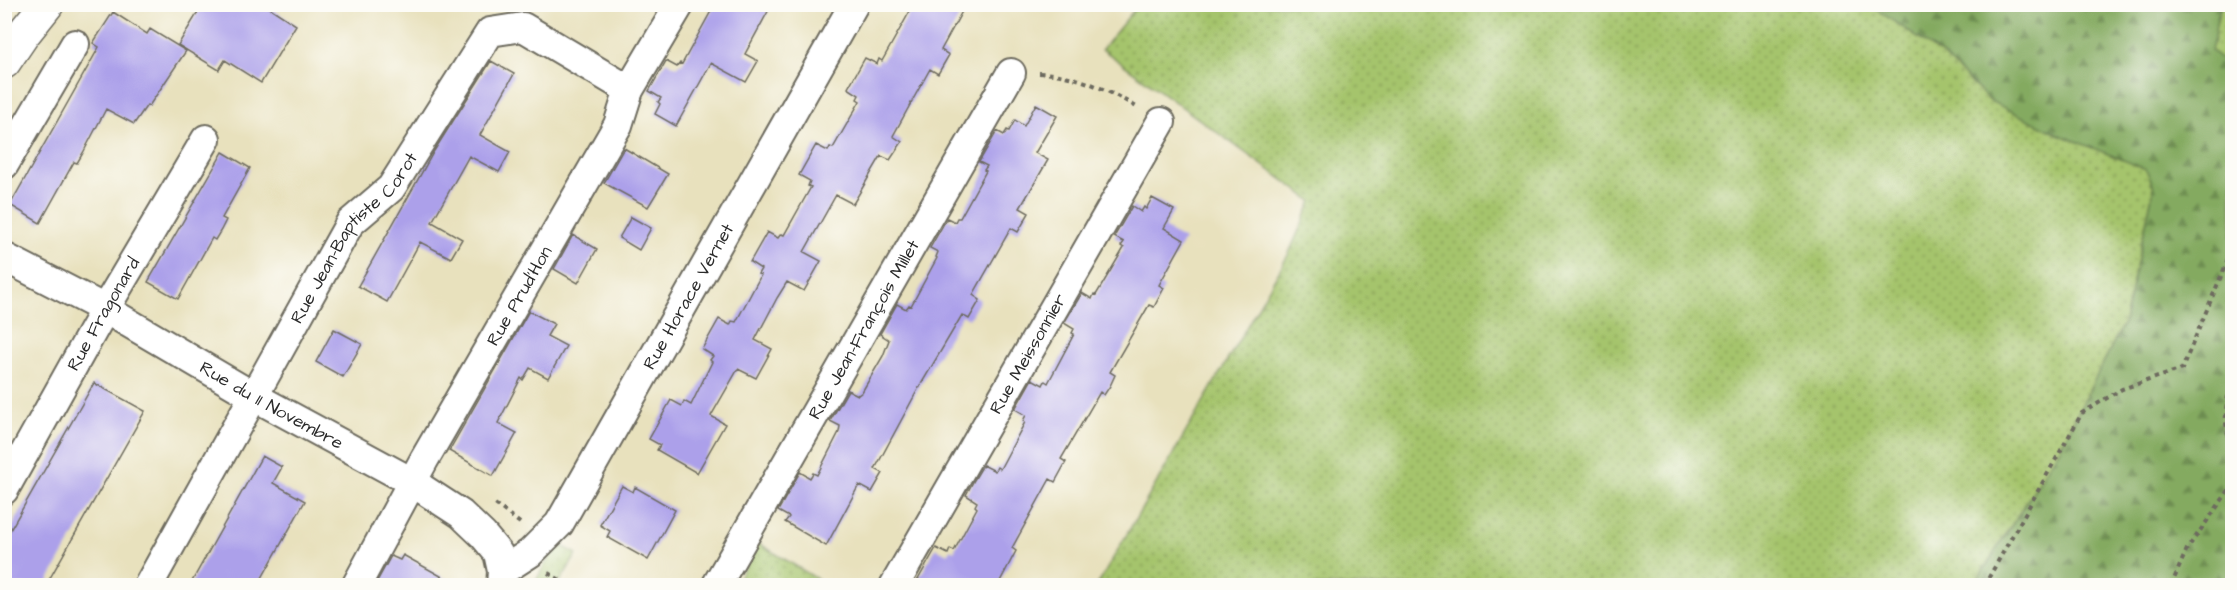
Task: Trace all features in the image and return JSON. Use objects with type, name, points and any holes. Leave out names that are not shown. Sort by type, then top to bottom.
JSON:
[{"type":"street","points":[[4,63],[47,4]]},
{"type":"street","name":"Rue Prud'Hon","points":[[356,585],[412,482],[618,124],[629,90],[680,4]]},
{"type":"street","name":"Rue Horace Vernet","points":[[501,578],[531,553],[559,524],[854,4]]},
{"type":"street","name":"Rue Jean-Baptiste Corot","points":[[148,585],[255,397],[350,223],[391,188],[490,32],[523,27],[629,90]]},
{"type":"street","points":[[4,165],[75,44]]},
{"type":"street","name":"Rue Jean-François Millet","points":[[716,585],[1011,73]]},
{"type":"street","name":"Rue Meissonnier","points":[[894,585],[1161,122]]},
{"type":"street","name":"Rue Fragonard","points":[[4,490],[105,309],[206,139]]},
{"type":"street","name":"Rue du 11 Novembre","points":[[4,257],[105,309],[255,397],[412,482],[461,514],[483,535],[498,553],[501,578]]},
{"type":"path","points":[[1011,73],[1053,74],[1085,80],[1161,122]]},
{"type":"path","points":[[1984,585],[2082,412],[2122,389],[2182,369],[2232,250]]},
{"type":"path","points":[[2232,378],[2228,395],[2227,434],[2232,443]]},
{"type":"path","points":[[2171,585],[2187,549],[2232,486]]},
{"type":"green space","points":[[1138,5],[1870,5],[1944,56],[1990,101],[2146,169],[2154,187],[2124,322],[2059,450],[1974,585],[1097,586],[1288,255],[1312,201],[1102,49]]},
{"type":"green space","points":[[1870,5],[2222,5],[2211,50],[2232,69],[2232,585],[1974,585],[2059,450],[2124,322],[2154,187],[2146,169],[2060,135],[1990,101],[1944,56]]},
{"type":"green space","points":[[2222,5],[2232,5],[2232,69],[2210,50]]},
{"type":"green space","points":[[557,543],[577,554],[558,585],[533,586]]},
{"type":"green space","points":[[758,543],[827,585],[735,585]]},
{"type":"building","points":[[203,4],[264,4],[296,25],[261,83],[225,60],[219,70],[178,45]]},
{"type":"building","points":[[715,4],[772,4],[745,54],[758,61],[746,82],[711,63],[676,126],[655,114],[661,98],[649,91],[666,61],[677,67],[680,63],[682,64]]},
{"type":"building","points":[[914,4],[966,4],[941,50],[949,55],[938,74],[930,69],[893,136],[902,142],[890,160],[881,156],[853,204],[836,195],[804,252],[821,261],[804,291],[787,282],[777,298],[755,340],[772,349],[756,378],[738,369],[711,416],[725,424],[697,473],[657,450],[660,445],[649,439],[671,400],[682,406],[684,401],[691,405],[712,362],[710,360],[713,356],[702,349],[719,319],[730,325],[732,321],[736,322],[761,275],[758,274],[761,269],[750,262],[767,232],[778,238],[781,234],[784,235],[811,187],[808,186],[810,181],[799,175],[816,145],[828,151],[830,147],[833,148],[860,101],[857,99],[859,95],[848,88],[865,58],[877,64],[879,59],[882,61]]},
{"type":"building","points":[[113,12],[147,34],[150,29],[186,51],[134,124],[106,109],[83,153],[77,163],[74,162],[40,223],[10,205],[99,47],[93,43]]},
{"type":"building","points":[[491,61],[514,74],[480,135],[510,152],[499,172],[469,156],[432,222],[462,239],[451,258],[420,242],[387,302],[358,286],[434,151]]},
{"type":"building","points":[[1036,104],[1057,116],[1035,153],[1048,160],[1020,208],[1029,213],[1018,232],[1011,228],[973,295],[980,300],[969,319],[962,315],[917,391],[875,469],[883,473],[872,492],[859,485],[826,546],[785,522],[789,517],[778,511],[800,472],[810,478],[813,473],[817,475],[839,432],[840,426],[830,421],[848,390],[858,395],[862,392],[883,356],[889,340],[880,334],[897,304],[906,309],[909,305],[911,306],[937,258],[938,252],[930,248],[947,218],[955,222],[957,218],[960,218],[986,171],[984,170],[987,166],[979,162],[997,131],[1004,135],[1015,120],[1024,126]]},
{"type":"building","points":[[624,148],[668,174],[648,207],[604,183]]},
{"type":"building","points":[[223,152],[250,168],[222,218],[226,220],[221,230],[215,240],[212,238],[178,299],[148,282]]},
{"type":"building","points":[[1152,198],[1174,210],[1164,228],[1184,240],[1159,285],[1164,288],[1154,307],[1149,305],[1110,372],[1115,375],[1110,386],[1104,395],[1100,392],[1061,459],[1066,462],[1055,482],[1050,479],[1012,548],[1016,551],[998,585],[915,585],[936,548],[948,554],[950,549],[954,551],[977,508],[975,506],[977,502],[966,495],[974,480],[983,465],[995,471],[997,467],[1000,469],[1025,422],[1023,421],[1026,415],[1015,409],[1032,379],[1043,385],[1045,381],[1048,383],[1074,334],[1072,333],[1074,329],[1064,323],[1082,293],[1092,299],[1094,294],[1096,295],[1124,248],[1121,246],[1124,242],[1114,237],[1132,206],[1141,212],[1144,207],[1146,209]]},
{"type":"building","points":[[631,217],[651,228],[639,250],[619,238]]},
{"type":"building","points":[[573,235],[597,249],[578,283],[554,269]]},
{"type":"building","points":[[529,311],[554,324],[547,336],[566,346],[548,378],[530,368],[523,380],[521,378],[498,423],[517,433],[493,476],[449,451]]},
{"type":"building","points":[[334,329],[362,344],[343,377],[316,362]]},
{"type":"building","points":[[94,383],[145,411],[46,585],[4,585],[4,541]]},
{"type":"building","points":[[262,456],[282,467],[273,483],[305,501],[258,585],[190,585]]},
{"type":"building","points":[[622,486],[633,492],[635,487],[675,510],[648,560],[607,537],[610,531],[600,525]]},
{"type":"building","points":[[403,555],[457,585],[375,585],[391,556],[400,560]]}]
